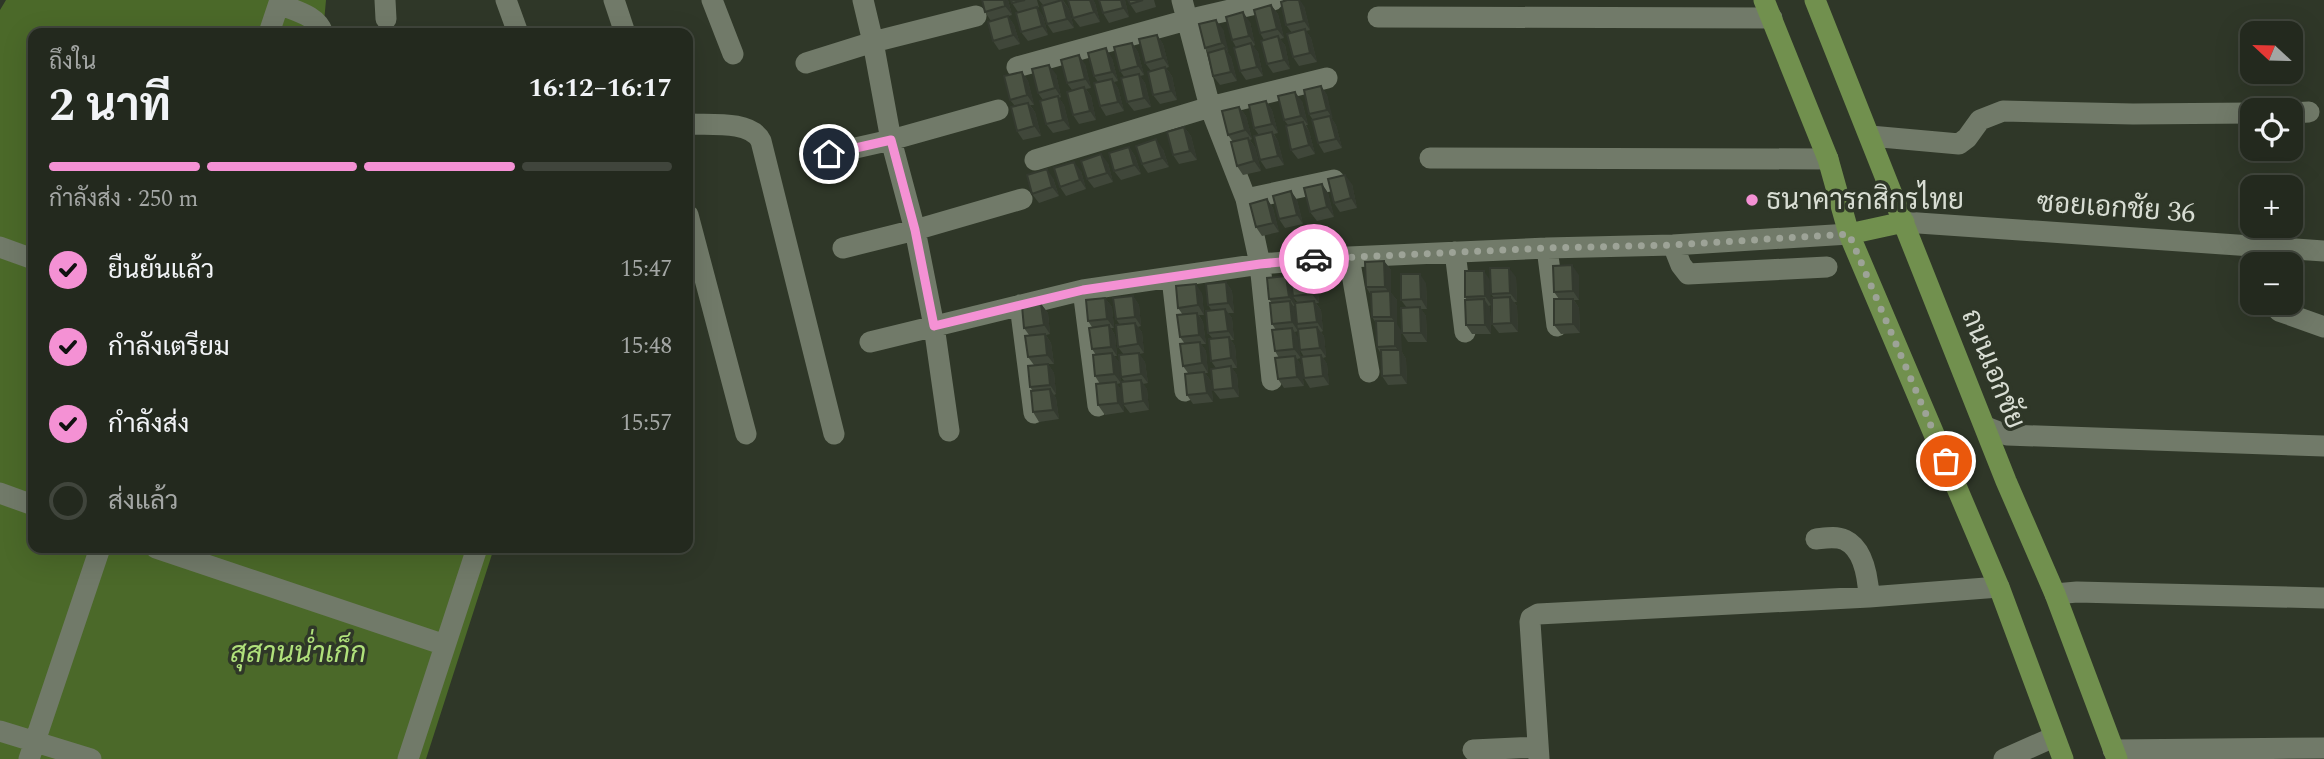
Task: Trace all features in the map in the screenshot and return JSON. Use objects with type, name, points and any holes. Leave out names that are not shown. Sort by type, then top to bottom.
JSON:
[{"type":"main road","name":"ถนนเอกชัย","points":[[1815,0],[2006,481],[2055,594],[2115,755]]},
{"type":"main road","points":[[1768,9],[1828,159],[1849,234],[1999,587],[2063,759]]},
{"type":"main road","points":[[1849,234],[1904,222]]},
{"type":"street","points":[[506,0],[516,28]]},
{"type":"street","points":[[614,0],[623,28]]},
{"type":"street","points":[[712,0],[733,54]]},
{"type":"street","points":[[863,0],[891,140],[915,230],[934,326],[949,431]]},
{"type":"street","points":[[1017,67],[1184,10],[1273,0]]},
{"type":"street","points":[[271,28],[279,2],[313,19],[321,28]]},
{"type":"street","points":[[1378,17],[1768,9]]},
{"type":"street","points":[[1184,10],[1210,107],[1246,199],[1260,264],[1272,380]]},
{"type":"street","points":[[806,63],[873,42],[976,16]]},
{"type":"street","points":[[1035,160],[1210,107],[1327,78]]},
{"type":"street","points":[[829,154],[998,110]]},
{"type":"street","points":[[1870,136],[1959,144],[1980,120],[2003,111],[2240,113]]},
{"type":"street","points":[[693,124],[744,127],[757,134],[761,141],[834,434]]},
{"type":"street","points":[[1430,158],[1828,159]]},
{"type":"street","points":[[1246,199],[1334,180]]},
{"type":"street","points":[[843,248],[1023,199]]},
{"type":"street","name":"ซอยเอกชัย 36","points":[[1904,222],[2240,254]]},
{"type":"street","points":[[693,234],[746,434]]},
{"type":"street","points":[[870,342],[1083,290],[1260,264],[1349,257],[1673,245],[1849,234]]},
{"type":"street","points":[[1673,245],[1688,274],[1827,267]]},
{"type":"street","points":[[0,247],[28,257]]},
{"type":"street","points":[[1547,248],[1557,326]]},
{"type":"street","name":"ซอยเอกชัย 36","points":[[2303,253],[2324,251]]},
{"type":"street","points":[[1455,252],[1465,332]]},
{"type":"street","points":[[1349,257],[1369,372]]},
{"type":"street","points":[[1172,278],[1185,391]]},
{"type":"street","points":[[1083,290],[1098,406]]},
{"type":"street","points":[[1020,305],[1034,413]]},
{"type":"street","points":[[2290,315],[2324,327]]},
{"type":"street","points":[[1986,427],[2007,435],[2324,446]]},
{"type":"street","points":[[0,493],[28,503]]},
{"type":"street","points":[[1816,538],[1835,538],[1853,545],[1859,554],[1869,597]]},
{"type":"street","points":[[32,751],[98,553]]},
{"type":"street","points":[[171,553],[446,645]]},
{"type":"street","points":[[408,759],[475,553]]},
{"type":"street","points":[[1473,750],[1539,753],[1530,622],[1531,618],[1538,614],[1869,597],[1999,587]]},
{"type":"street","points":[[2055,594],[2077,592],[2324,597]]},
{"type":"street","points":[[0,731],[32,751],[91,759]]},
{"type":"street","points":[[2004,759],[2054,737]]},
{"type":"street","points":[[2115,755],[2324,748]]},
{"type":"green space","name":"สุสานน่ำเก็ก","points":[[6,0],[326,0],[323,28],[28,28],[28,553],[492,553],[426,759],[0,759],[0,10]]},
{"type":"building","points":[[982,0],[1004,0],[1005,6],[985,12]]},
{"type":"building","points":[[1062,0],[1067,19],[1047,24],[1042,6]]},
{"type":"building","points":[[1068,0],[1090,0],[1094,12],[1073,18]]},
{"type":"building","points":[[1099,0],[1121,0],[1123,8],[1103,13]]},
{"type":"building","points":[[1299,0],[1304,21],[1286,25],[1281,2]]},
{"type":"building","points":[[1271,5],[1277,29],[1260,33],[1254,10]]},
{"type":"building","points":[[1037,7],[1042,26],[1021,32],[1016,13]]},
{"type":"building","points":[[1243,12],[1249,36],[1232,40],[1226,17]]},
{"type":"building","points":[[1008,16],[1013,35],[993,41],[988,22]]},
{"type":"building","points":[[1216,20],[1222,43],[1205,48],[1199,24]]},
{"type":"building","points":[[1305,29],[1310,53],[1293,57],[1287,34]]},
{"type":"building","points":[[1157,35],[1163,58],[1145,63],[1139,39]]},
{"type":"building","points":[[1278,36],[1284,60],[1267,64],[1261,41]]},
{"type":"building","points":[[1132,43],[1138,66],[1120,71],[1114,47]]},
{"type":"building","points":[[1251,43],[1257,67],[1240,71],[1234,48]]},
{"type":"building","points":[[1106,48],[1112,72],[1094,76],[1088,53]]},
{"type":"building","points":[[1225,48],[1231,72],[1213,76],[1208,53]]},
{"type":"building","points":[[1079,55],[1085,79],[1067,83],[1061,60]]},
{"type":"building","points":[[1049,65],[1055,88],[1038,93],[1032,69]]},
{"type":"building","points":[[1165,67],[1171,91],[1153,95],[1148,72]]},
{"type":"building","points":[[1022,72],[1027,95],[1010,100],[1004,76]]},
{"type":"building","points":[[1139,74],[1144,98],[1127,102],[1121,78]]},
{"type":"building","points":[[1112,79],[1118,102],[1100,106],[1094,83]]},
{"type":"building","points":[[1321,86],[1327,110],[1309,114],[1304,90]]},
{"type":"building","points":[[1084,87],[1090,111],[1073,115],[1067,92]]},
{"type":"building","points":[[1295,92],[1301,116],[1284,120],[1278,96]]},
{"type":"building","points":[[1058,96],[1063,120],[1046,124],[1040,101]]},
{"type":"building","points":[[1266,101],[1272,124],[1254,128],[1249,105]]},
{"type":"building","points":[[1028,103],[1034,126],[1017,131],[1011,107]]},
{"type":"building","points":[[1239,107],[1245,130],[1228,135],[1222,111]]},
{"type":"building","points":[[1330,116],[1336,139],[1318,143],[1312,120]]},
{"type":"building","points":[[1303,122],[1309,145],[1291,150],[1286,126]]},
{"type":"building","points":[[1184,127],[1190,151],[1173,155],[1167,132]]},
{"type":"building","points":[[1272,132],[1278,156],[1260,160],[1254,136]]},
{"type":"building","points":[[1248,138],[1254,161],[1237,166],[1231,142]]},
{"type":"building","points":[[1156,139],[1162,158],[1142,164],[1136,146]]},
{"type":"building","points":[[1129,147],[1134,165],[1114,171],[1109,153]]},
{"type":"building","points":[[1101,154],[1107,173],[1087,179],[1081,161]]},
{"type":"building","points":[[1074,162],[1080,180],[1060,187],[1054,168]]},
{"type":"building","points":[[1047,169],[1052,187],[1032,194],[1027,175]]},
{"type":"building","points":[[1345,175],[1351,198],[1334,203],[1328,179]]},
{"type":"building","points":[[1322,184],[1327,207],[1310,212],[1304,188]]},
{"type":"building","points":[[1291,191],[1297,215],[1279,219],[1273,196]]},
{"type":"building","points":[[1267,199],[1273,223],[1256,227],[1250,204]]},
{"type":"building","points":[[1384,261],[1385,287],[1366,287],[1365,262]]},
{"type":"building","points":[[1572,265],[1573,291],[1554,292],[1553,266]]},
{"type":"building","points":[[1490,268],[1509,268],[1510,293],[1491,294]]},
{"type":"building","points":[[1465,271],[1484,271],[1485,296],[1465,297]]},
{"type":"building","points":[[1310,272],[1312,294],[1293,296],[1290,275]]},
{"type":"building","points":[[1401,274],[1420,274],[1421,299],[1401,300]]},
{"type":"building","points":[[1286,276],[1289,297],[1269,299],[1267,278]]},
{"type":"building","points":[[1226,282],[1228,303],[1208,305],[1206,284]]},
{"type":"building","points":[[1196,284],[1198,305],[1178,308],[1176,286]]},
{"type":"building","points":[[1390,291],[1391,317],[1372,317],[1371,292]]},
{"type":"building","points":[[1133,296],[1135,317],[1116,319],[1113,298]]},
{"type":"building","points":[[1510,297],[1511,323],[1492,324],[1492,298]]},
{"type":"building","points":[[1105,298],[1107,319],[1088,321],[1086,300]]},
{"type":"building","points":[[1484,299],[1485,325],[1466,325],[1465,300]]},
{"type":"building","points":[[1554,299],[1573,299],[1573,324],[1554,325]]},
{"type":"building","points":[[1290,301],[1292,322],[1272,324],[1270,303]]},
{"type":"building","points":[[1314,301],[1317,322],[1297,324],[1295,303]]},
{"type":"building","points":[[1041,304],[1044,325],[1024,328],[1022,306]]},
{"type":"building","points":[[1420,307],[1421,333],[1402,333],[1401,308]]},
{"type":"building","points":[[1225,309],[1228,331],[1208,333],[1206,311]]},
{"type":"building","points":[[1197,313],[1199,335],[1180,337],[1177,315]]},
{"type":"building","points":[[1376,321],[1395,321],[1395,346],[1377,347]]},
{"type":"building","points":[[1135,323],[1138,344],[1118,347],[1116,325]]},
{"type":"building","points":[[1109,325],[1111,347],[1092,349],[1089,328]]},
{"type":"building","points":[[1317,327],[1320,348],[1300,350],[1298,329]]},
{"type":"building","points":[[1292,328],[1294,349],[1275,351],[1272,330]]},
{"type":"building","points":[[1045,334],[1047,355],[1028,357],[1025,336]]},
{"type":"building","points":[[1229,337],[1231,358],[1211,361],[1209,339]]},
{"type":"building","points":[[1200,342],[1202,363],[1183,366],[1180,344]]},
{"type":"building","points":[[1381,350],[1400,350],[1401,375],[1382,376]]},
{"type":"building","points":[[1112,353],[1114,374],[1095,376],[1093,355]]},
{"type":"building","points":[[1139,353],[1141,374],[1121,377],[1119,355]]},
{"type":"building","points":[[1321,355],[1323,376],[1304,378],[1301,357]]},
{"type":"building","points":[[1295,356],[1297,377],[1278,379],[1275,358]]},
{"type":"building","points":[[1048,364],[1050,385],[1030,387],[1028,366]]},
{"type":"building","points":[[1231,366],[1233,388],[1213,390],[1211,369]]},
{"type":"building","points":[[1204,372],[1207,393],[1187,395],[1185,374]]},
{"type":"building","points":[[1141,380],[1143,401],[1123,404],[1121,382]]},
{"type":"building","points":[[1116,382],[1118,403],[1098,405],[1096,384]]},
{"type":"building","points":[[1050,389],[1053,410],[1033,412],[1031,391]]},
{"type":"way so far","points":[[1314,259],[1673,245],[1849,234],[1946,461]]},
{"type":"place","name":"ธนาคารกสิกรไทย","points":[[1752,200]]},
{"type":"route","points":[[829,154],[891,140],[915,230],[934,326],[1083,290],[1260,264],[1314,259]]}]
